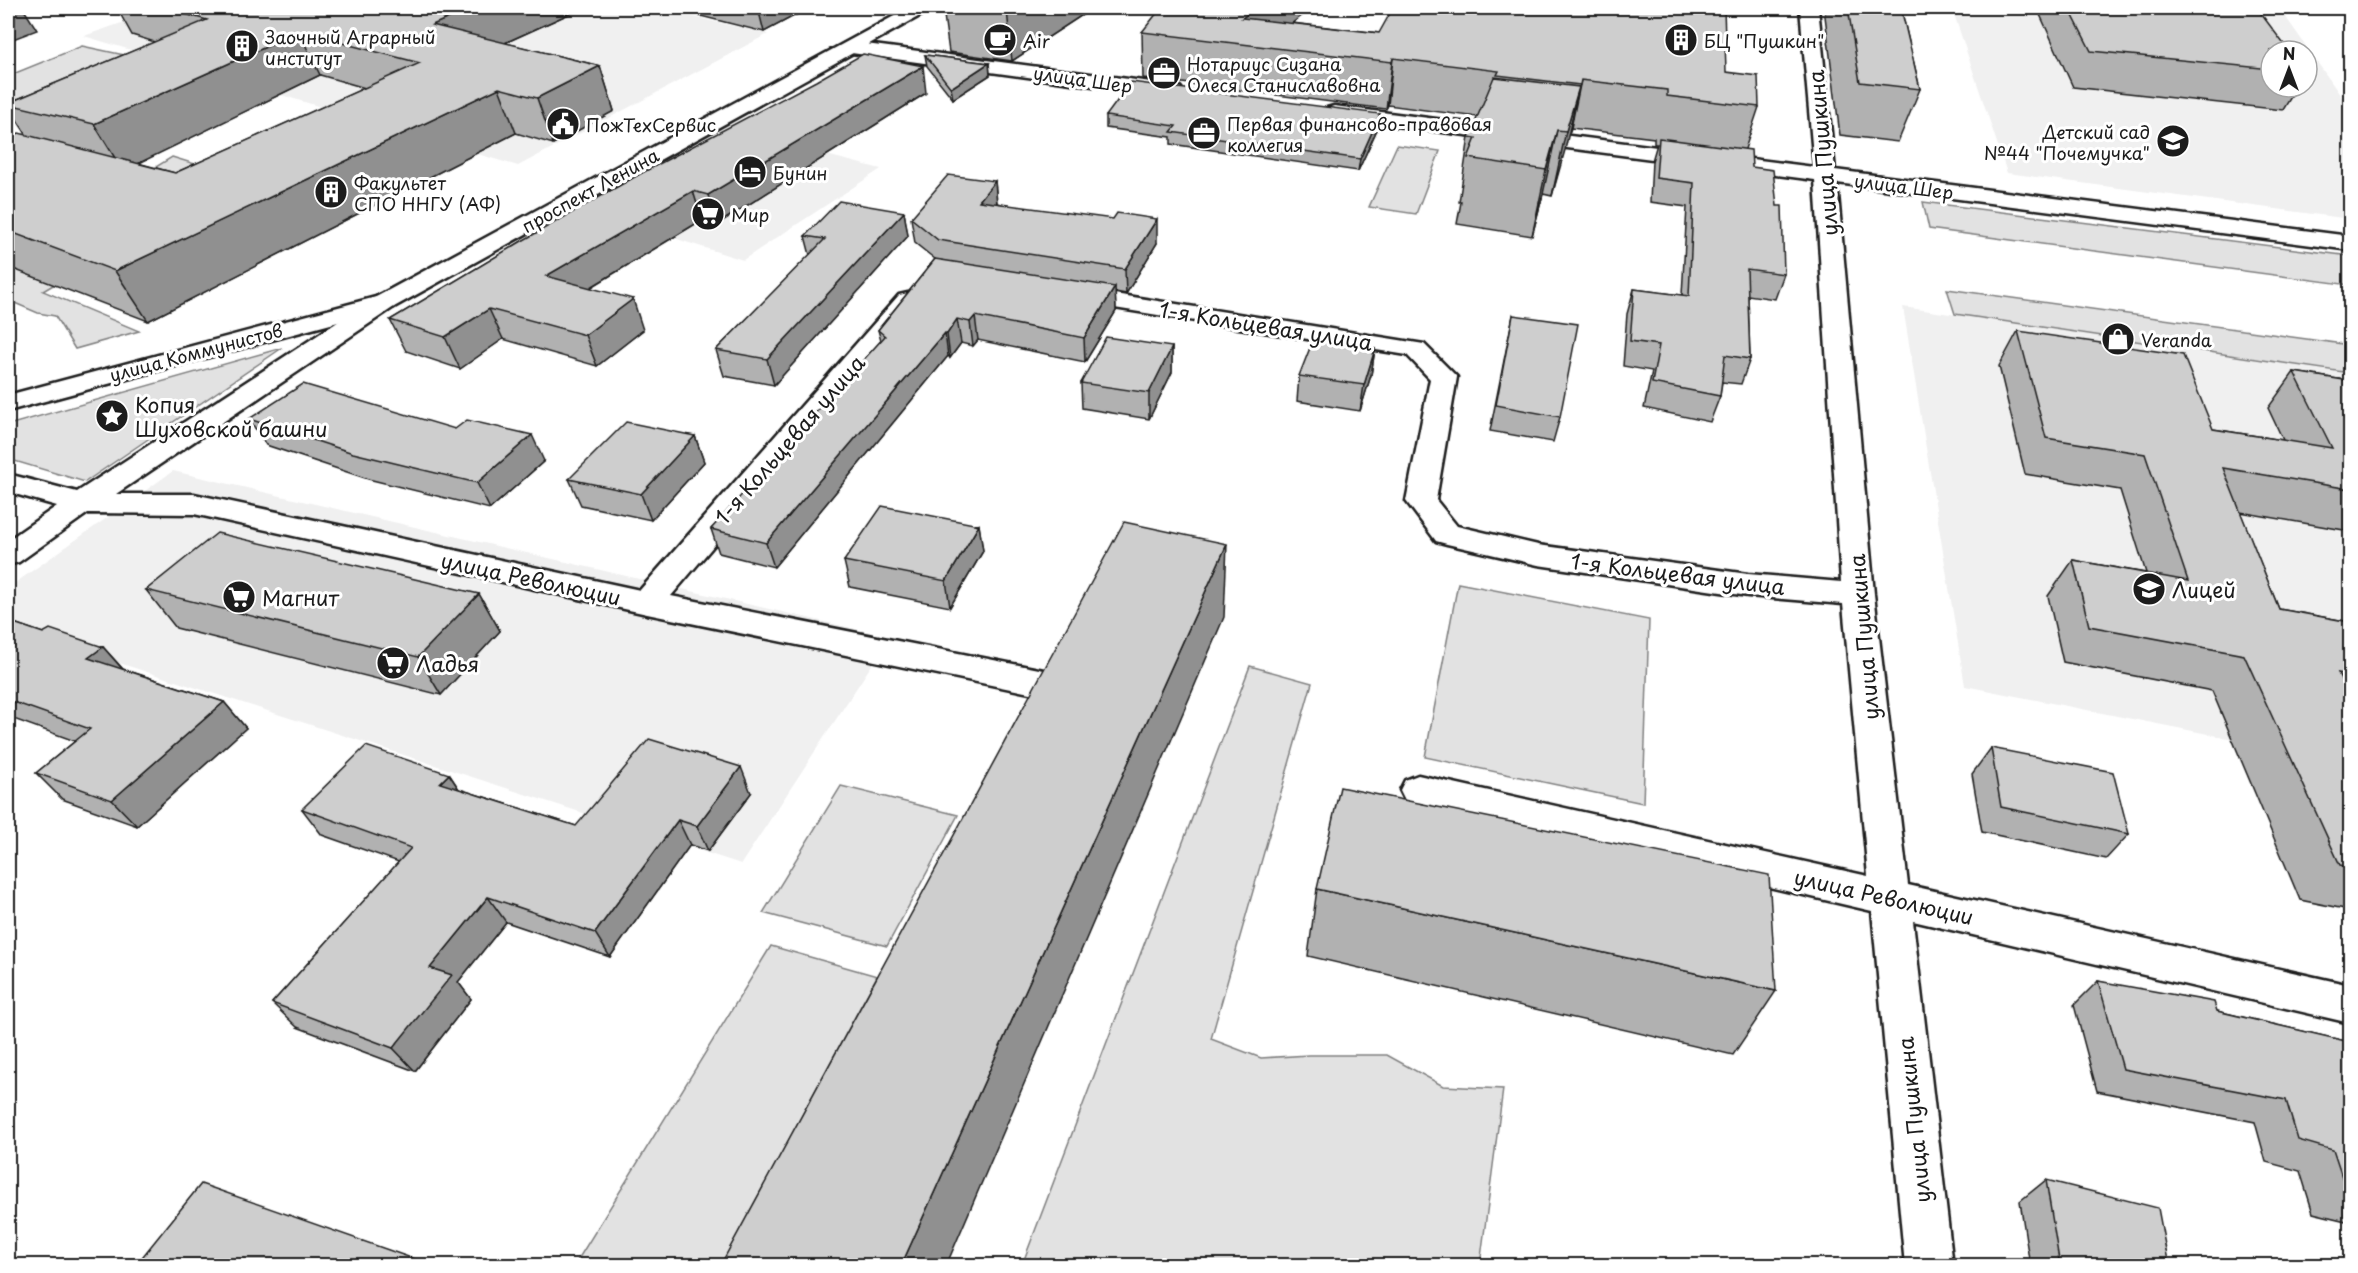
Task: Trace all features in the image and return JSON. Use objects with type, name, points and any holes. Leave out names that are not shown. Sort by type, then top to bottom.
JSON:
[{"type":"street","name":"проспект Ленина","points":[[385,302],[921,8]]},
{"type":"street","name":"улица Пушкина","points":[[1809,8],[1825,176],[1858,594],[1929,1266]]},
{"type":"street","name":"улица Шер","points":[[850,48],[1190,93]]},
{"type":"street","name":"улица Шер","points":[[1320,110],[2350,243]]},
{"type":"street","name":"1-я Кольцевая улица","points":[[647,603],[925,281]]},
{"type":"street","name":"1-я Кольцевая улица","points":[[1050,291],[1416,349],[1444,377],[1421,501],[1447,534],[1538,555],[1748,585],[1858,594]]},
{"type":"street","name":"улица Коммунистов","points":[[8,403],[385,302]]},
{"type":"street","points":[[8,555],[81,503],[385,302]]},
{"type":"street","name":"улица Революции","points":[[8,483],[81,503],[194,504],[647,603],[1054,685]]},
{"type":"street","name":"улица Революции","points":[[1418,790],[2350,1004]]},
{"type":"shaded area","points":[[165,8],[676,8],[669,11],[768,34],[518,166],[84,36]]},
{"type":"shaded area","name":"Детский сад №44 \"Почемучка\"","points":[[1952,8],[2192,8],[2285,16],[2301,39],[2259,39],[2259,99],[2319,99],[2319,65],[2350,109],[2350,219],[2007,173]]},
{"type":"shaded area","points":[[82,46],[143,59],[18,111],[8,109],[8,76]]},
{"type":"shaded area","points":[[764,139],[881,169],[743,260],[620,221]]},
{"type":"shaded area","points":[[1397,145],[1440,151],[1416,214],[1369,207]]},
{"type":"shaded area","points":[[172,157],[208,168],[108,253],[43,291],[139,331],[75,349],[55,316],[38,313],[10,301],[8,303],[8,258]]},
{"type":"shaded area","points":[[1923,202],[2350,256],[2350,285],[1929,229]]},
{"type":"shaded area","points":[[1947,289],[2350,345],[2350,373],[1955,314]]},
{"type":"shaded area","name":"Лицей","points":[[1903,307],[2350,373],[2350,762],[1965,686]]},
{"type":"shaded area","points":[[282,348],[85,482],[8,459],[8,425]]},
{"type":"shaded area","points":[[173,471],[890,637],[741,864],[8,627],[8,588]]},
{"type":"shaded area","points":[[1458,583],[1649,620],[1643,803],[1425,757]]},
{"type":"shaded area","points":[[1250,666],[1312,683],[1211,1039],[1261,1058],[1309,1055],[1387,1055],[1443,1086],[1503,1089],[1480,1265],[1022,1265]]},
{"type":"shaded area","points":[[841,786],[958,815],[887,946],[763,913]]},
{"type":"shaded area","points":[[771,946],[877,976],[721,1265],[574,1266]]},
{"type":"building","points":[[162,8],[472,8],[432,25],[600,66],[537,98],[499,88],[115,271],[8,231],[8,138],[19,133],[175,173],[420,63],[299,32],[94,124],[8,104],[207,20]]},
{"type":"building","points":[[984,8],[1012,8],[1007,10]]},
{"type":"building","points":[[1161,8],[1256,8],[1242,18],[1379,33],[1393,8],[1724,8],[1726,72],[1758,76],[1759,107],[1667,96],[1667,90],[1581,80],[1580,85],[1497,75],[1499,71],[1393,58],[1392,62],[1142,32]]},
{"type":"building","points":[[1848,8],[1901,8],[1920,89],[1860,82]]},
{"type":"building","points":[[2069,8],[2254,8],[2259,11],[2280,39],[2259,39],[2259,68],[2091,51]]},
{"type":"building","points":[[863,54],[923,66],[708,195],[693,191],[546,276],[633,299],[585,335],[489,309],[445,337],[390,320],[640,174]]},
{"type":"building","points":[[925,55],[989,63],[951,88]]},
{"type":"building","points":[[1494,77],[1579,87],[1566,131],[1557,130],[1546,170],[1468,158],[1476,138],[1469,137]]},
{"type":"building","points":[[1131,82],[1380,114],[1360,159],[1171,132],[1176,126],[1106,116]]},
{"type":"building","points":[[1659,138],[1751,150],[1752,167],[1773,170],[1777,206],[1782,206],[1784,274],[1747,269],[1750,359],[1725,355],[1720,396],[1652,383],[1659,345],[1630,341],[1634,289],[1689,296],[1694,183],[1656,178]]},
{"type":"building","points":[[948,175],[995,181],[979,201],[1113,219],[1117,213],[1157,219],[1125,269],[938,240],[911,218]]},
{"type":"building","points":[[839,201],[904,212],[767,359],[716,350],[825,239],[805,236]]},
{"type":"building","points":[[935,259],[1115,287],[1084,338],[975,316],[970,322],[957,319],[947,334],[945,333],[766,543],[711,529],[756,479],[761,480],[799,431],[885,336],[878,330]]},
{"type":"building","points":[[1513,315],[1578,324],[1560,417],[1496,405]]},
{"type":"building","points":[[2018,331],[2183,355],[2213,429],[2332,448],[2294,372],[2350,381],[2350,489],[2223,468],[2279,609],[2350,622],[2350,675],[2338,673],[2350,698],[2350,867],[2340,865],[2244,655],[2089,626],[2073,560],[2188,581],[2145,454],[2046,438]]},
{"type":"building","points":[[1106,337],[1172,347],[1149,393],[1081,383]]},
{"type":"building","points":[[1313,340],[1375,349],[1364,385],[1299,376]]},
{"type":"building","points":[[303,384],[455,429],[467,420],[532,435],[477,483],[353,453],[249,419]]},
{"type":"building","points":[[626,422],[695,436],[641,494],[569,479]]},
{"type":"building","points":[[882,506],[979,525],[946,581],[844,561]]},
{"type":"building","points":[[1124,522],[1227,544],[901,1266],[720,1266]]},
{"type":"building","points":[[217,533],[479,594],[418,657],[146,590]]},
{"type":"building","points":[[8,621],[43,633],[50,629],[103,647],[88,658],[224,702],[112,800],[36,773],[90,729],[8,700]]},
{"type":"building","points":[[649,739],[741,767],[697,826],[678,820],[595,933],[488,897],[430,968],[452,975],[393,1048],[272,1003],[411,848],[302,809],[366,746],[449,774],[440,783],[576,826]]},
{"type":"building","points":[[1991,748],[2113,772],[2129,834],[2001,807]]},
{"type":"building","points":[[1340,787],[1769,875],[1776,991],[1317,889]]},
{"type":"building","points":[[2098,981],[2214,1002],[2217,1011],[2350,1042],[2350,1193],[2347,1192],[2333,1150],[2298,1140],[2286,1100],[2123,1069]]},
{"type":"building","points":[[2046,1180],[2158,1208],[2169,1266],[2060,1266]]},
{"type":"building","points":[[201,1184],[434,1266],[135,1266]]},
{"type":"place","name":"Air","points":[[1000,40]]},
{"type":"place","name":"БЦ \"Пушкин\"","points":[[1681,40]]},
{"type":"place","name":"Заочный Аграрный институт","points":[[242,46]]},
{"type":"place","name":"Нотариус Сизана Олеся Станиславовна","points":[[1164,73]]},
{"type":"place","name":"ПожТехСервис","points":[[563,124]]},
{"type":"place","name":"Первая финансово-правовая коллегия","points":[[1204,133]]},
{"type":"place","name":"Детский сад №44 \"Почемучка\"","points":[[2173,141]]},
{"type":"place","name":"Бунин","points":[[750,172]]},
{"type":"place","name":"Факультет СПО ННГУ (АФ)","points":[[331,192]]},
{"type":"place","name":"Мир","points":[[708,214]]},
{"type":"place","name":"Veranda","points":[[2118,339]]},
{"type":"place","name":"Копия Шуховской башни","points":[[112,416]]},
{"type":"place","name":"Лицей","points":[[2149,589]]},
{"type":"place","name":"Магнит","points":[[239,597]]},
{"type":"place","name":"Ладья","points":[[393,663]]}]
